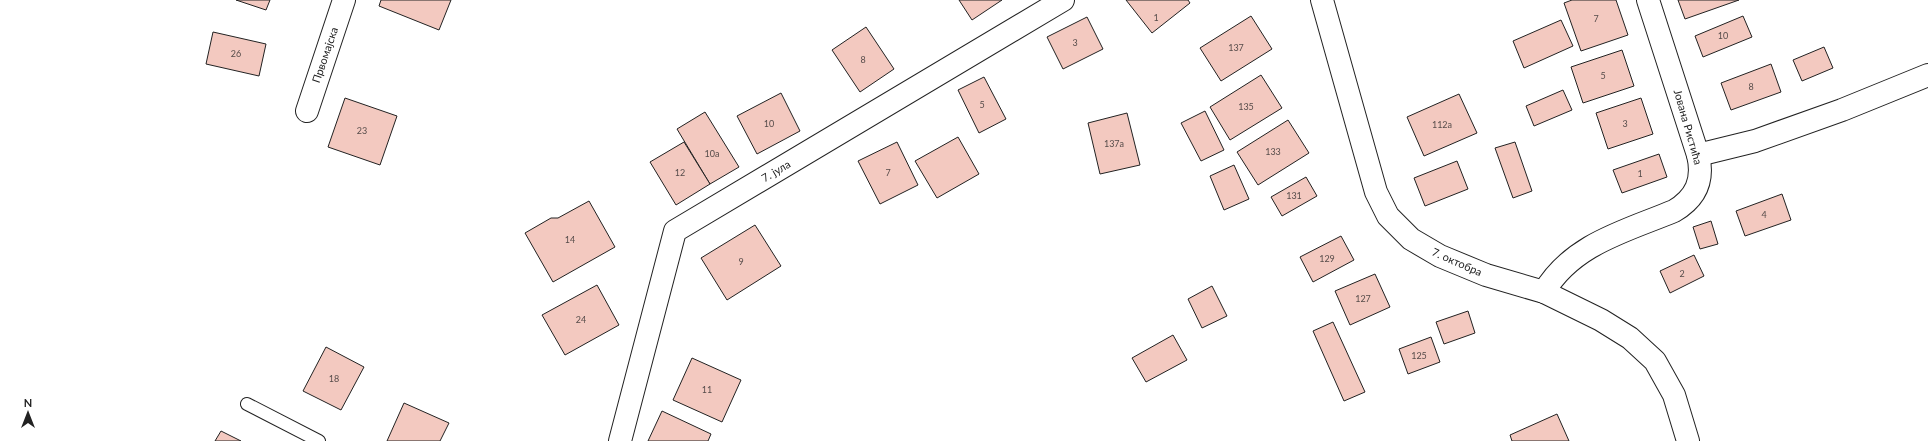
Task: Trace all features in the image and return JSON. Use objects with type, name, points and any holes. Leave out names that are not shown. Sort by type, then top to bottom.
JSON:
[{"type":"street","name":"Првомајска","points":[[307,111],[344,0]]},
{"type":"street","name":"7. јула","points":[[620,441],[675,231],[1063,0]]},
{"type":"street","name":"7. октобра","points":[[1322,0],[1376,192],[1388,216],[1411,238],[1440,256],[1486,275],[1544,292],[1601,320],[1630,338],[1655,361],[1674,396],[1688,441]]},
{"type":"street","name":"Јована Ристића","points":[[1544,292],[1558,272],[1572,258],[1588,247],[1674,211],[1684,205],[1692,197],[1697,187],[1700,176],[1698,155],[1648,0]]},
{"type":"street","points":[[1698,155],[1755,141],[1842,110],[1928,75]]},
{"type":"lane","points":[[247,404],[319,441]]},
{"type":"building","points":[[236,0],[270,0],[266,10]]},
{"type":"building","points":[[381,0],[451,0],[439,30],[379,6]]},
{"type":"building","points":[[959,0],[1002,0],[972,20]]},
{"type":"building","points":[[1126,0],[1188,0],[1190,3],[1152,33]]},
{"type":"building","points":[[1572,0],[1616,0],[1628,35],[1581,51],[1564,3]]},
{"type":"building","points":[[1678,0],[1739,0],[1685,19]]},
{"type":"building","points":[[1251,16],[1272,49],[1221,81],[1200,48]]},
{"type":"building","points":[[1743,16],[1752,37],[1703,57],[1695,36]]},
{"type":"building","points":[[1087,17],[1103,49],[1063,69],[1047,37]]},
{"type":"building","points":[[1561,20],[1573,46],[1524,68],[1513,41]]},
{"type":"building","points":[[866,27],[894,69],[860,92],[832,50]]},
{"type":"building","points":[[213,32],[266,44],[259,76],[206,64]]},
{"type":"building","points":[[1824,47],[1833,68],[1802,81],[1793,60]]},
{"type":"building","points":[[1622,50],[1634,86],[1583,103],[1571,67]]},
{"type":"building","points":[[1771,64],[1781,92],[1731,110],[1721,83]]},
{"type":"building","points":[[1261,75],[1282,108],[1230,140],[1210,107]]},
{"type":"building","points":[[984,77],[1006,119],[979,133],[958,90]]},
{"type":"building","points":[[1563,90],[1572,110],[1534,126],[1526,106]]},
{"type":"building","points":[[781,93],[800,131],[757,154],[737,116]]},
{"type":"building","points":[[1459,94],[1477,133],[1424,156],[1407,117]]},
{"type":"building","points":[[345,98],[397,116],[380,165],[328,147]]},
{"type":"building","points":[[1641,98],[1653,134],[1608,149],[1596,113]]},
{"type":"building","points":[[1205,111],[1224,150],[1201,161],[1181,123]]},
{"type":"building","points":[[705,112],[739,167],[710,184],[677,129]]},
{"type":"building","points":[[1127,113],[1140,165],[1100,174],[1088,123]]},
{"type":"building","points":[[1288,120],[1309,153],[1258,185],[1237,152]]},
{"type":"building","points":[[958,137],[979,174],[937,198],[915,161]]},
{"type":"building","points":[[684,142],[710,184],[676,205],[650,162]]},
{"type":"building","points":[[897,142],[918,185],[880,204],[858,161]]},
{"type":"building","points":[[1515,142],[1532,191],[1513,198],[1495,148]]},
{"type":"building","points":[[1659,154],[1667,177],[1622,193],[1613,170]]},
{"type":"building","points":[[1457,161],[1468,189],[1425,206],[1414,178]]},
{"type":"building","points":[[1234,165],[1249,199],[1224,210],[1210,176]]},
{"type":"building","points":[[1306,177],[1317,196],[1282,216],[1271,197]]},
{"type":"building","points":[[1782,194],[1791,220],[1745,236],[1736,211]]},
{"type":"building","points":[[589,201],[615,247],[553,282],[525,233],[551,218],[558,218]]},
{"type":"building","points":[[1711,221],[1718,244],[1700,249],[1693,227]]},
{"type":"building","points":[[755,225],[781,266],[727,300],[701,258]]},
{"type":"building","points":[[1341,236],[1354,260],[1313,282],[1300,257]]},
{"type":"building","points":[[1694,255],[1704,276],[1670,293],[1660,271]]},
{"type":"building","points":[[1375,274],[1390,307],[1350,325],[1335,291]]},
{"type":"building","points":[[597,285],[619,325],[565,355],[542,315]]},
{"type":"building","points":[[1212,286],[1227,316],[1202,328],[1188,299]]},
{"type":"building","points":[[1468,311],[1475,333],[1444,344],[1436,322]]},
{"type":"building","points":[[1333,322],[1365,392],[1344,401],[1313,331]]},
{"type":"building","points":[[1173,335],[1187,360],[1146,382],[1132,358]]},
{"type":"building","points":[[1431,337],[1440,362],[1408,374],[1399,349]]},
{"type":"building","points":[[326,347],[364,367],[341,410],[303,391]]},
{"type":"building","points":[[692,358],[741,380],[722,422],[673,400]]},
{"type":"building","points":[[404,403],[449,423],[440,441],[387,441]]},
{"type":"building","points":[[662,411],[711,434],[708,441],[648,441]]},
{"type":"building","points":[[1557,414],[1569,441],[1512,441],[1510,435]]},
{"type":"building","points":[[221,431],[241,441],[215,441]]}]
